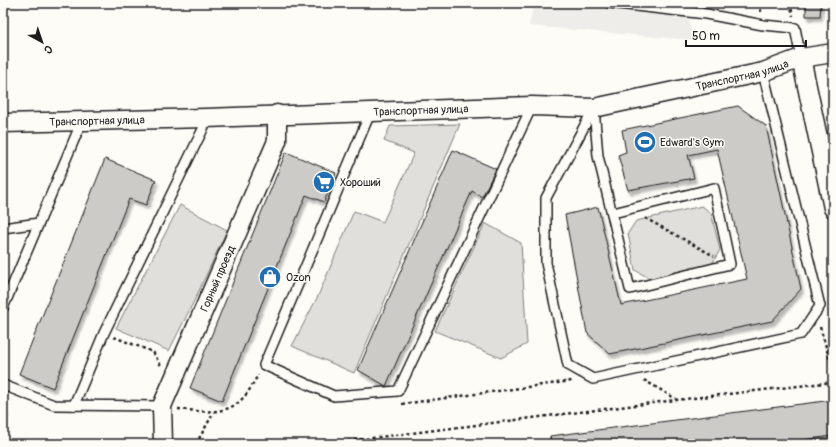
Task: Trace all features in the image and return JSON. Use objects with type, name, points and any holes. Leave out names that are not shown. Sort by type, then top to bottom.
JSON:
[{"type":"street","name":"Транспортная улица","points":[[3,123],[206,118],[277,114],[532,106],[594,108],[763,72],[800,58],[833,53]]},
{"type":"street","points":[[800,58],[833,208]]},
{"type":"street","name":"Горный проезд","points":[[163,444],[162,406],[277,142],[277,114]]},
{"type":"lane","points":[[609,3],[706,14],[763,25],[794,28],[800,58]]},
{"type":"lane","points":[[594,108],[546,198],[546,263],[568,366],[593,379],[801,334],[820,306],[763,72]]},
{"type":"lane","points":[[372,111],[264,366],[334,396],[398,391],[532,106]]},
{"type":"lane","points":[[594,108],[598,156],[630,289],[730,264],[714,188],[612,213]]},
{"type":"lane","points":[[74,405],[104,333],[203,130],[206,118]]},
{"type":"lane","points":[[3,308],[82,121]]},
{"type":"lane","points":[[3,228],[39,223]]},
{"type":"lane","points":[[3,385],[54,404],[162,406]]},
{"type":"path","points":[[628,209],[730,264]]},
{"type":"path","points":[[815,313],[833,370]]},
{"type":"path","points":[[104,333],[153,352],[171,384]]},
{"type":"path","points":[[162,406],[173,409],[214,412],[228,409],[243,399],[264,366]]},
{"type":"path","points":[[629,371],[676,400]]},
{"type":"path","points":[[398,404],[593,379]]},
{"type":"path","points":[[324,444],[833,382]]},
{"type":"path","points":[[196,444],[214,412]]},
{"type":"path","points":[[3,417],[9,416]]},
{"type":"shaded area","points":[[534,3],[687,3],[692,40],[529,26]]},
{"type":"shaded area","points":[[460,124],[354,373],[292,346],[318,296],[354,211],[383,222],[414,153],[384,141],[390,126]]},
{"type":"shaded area","points":[[180,205],[227,230],[169,351],[116,328]]},
{"type":"shaded area","points":[[702,206],[711,213],[720,250],[712,264],[652,280],[635,270],[628,233],[636,221]]},
{"type":"shaded area","points":[[485,223],[521,243],[527,344],[501,358],[435,331]]},
{"type":"building","points":[[806,3],[821,3],[820,16],[806,16]]},
{"type":"building","points":[[738,106],[766,126],[801,289],[772,321],[610,354],[587,333],[565,215],[598,207],[621,305],[747,279],[717,149],[688,155],[694,178],[628,190],[618,155],[626,152],[622,130]]},
{"type":"building","points":[[453,150],[496,169],[482,197],[472,191],[386,386],[358,370]]},
{"type":"building","points":[[286,152],[336,173],[324,202],[306,195],[222,401],[190,388]]},
{"type":"building","points":[[105,159],[156,180],[146,205],[129,199],[53,388],[19,374]]},
{"type":"building","points":[[833,400],[833,436],[770,444],[550,444],[550,436]]},
{"type":"place","name":"Edward's Gym","points":[[645,142]]},
{"type":"place","name":"Хороший","points":[[324,182]]},
{"type":"place","name":"Ozon","points":[[270,277]]}]
